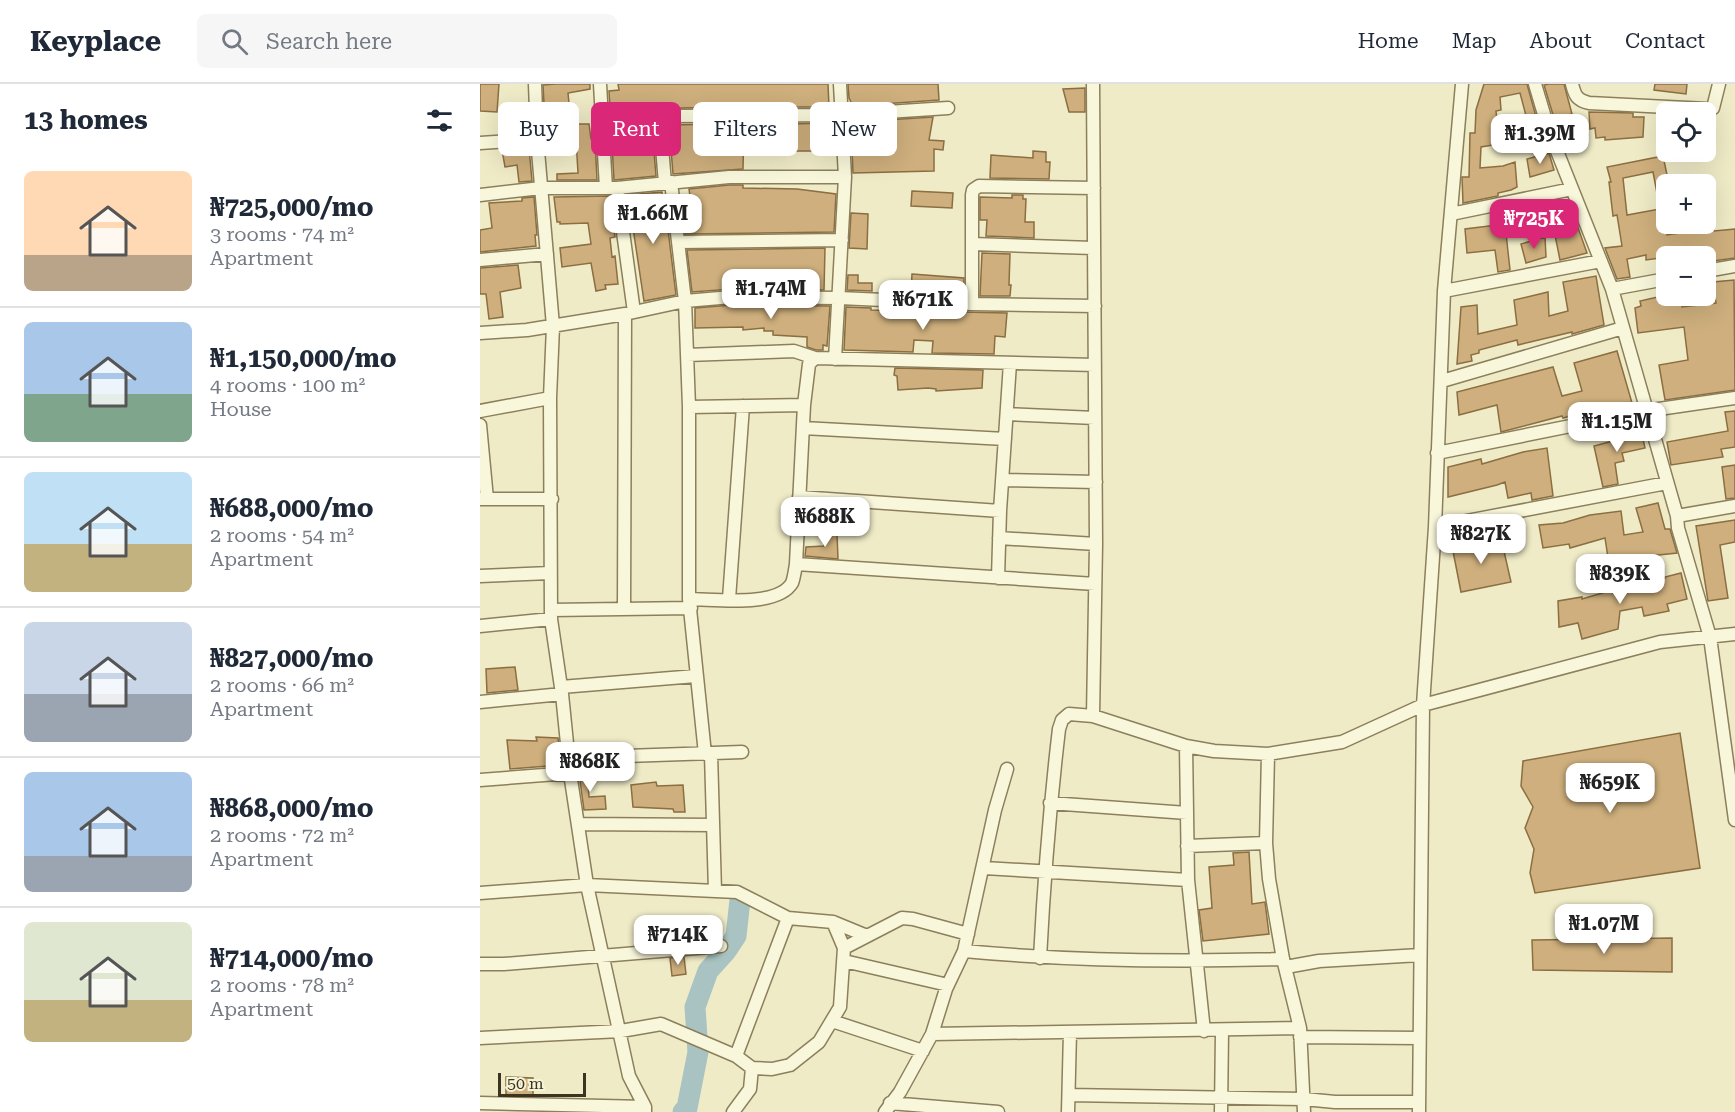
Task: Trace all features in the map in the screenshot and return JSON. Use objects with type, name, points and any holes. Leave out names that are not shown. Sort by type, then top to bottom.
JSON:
[{"type":"street","points":[[535,84],[536,102]]},
{"type":"street","points":[[600,84],[629,313],[624,609]]},
{"type":"street","points":[[840,84],[841,102]]},
{"type":"street","points":[[1093,84],[1096,482],[1093,716]]},
{"type":"street","points":[[1069,1095],[1304,1099],[1419,1107],[1423,705],[1435,527],[1444,291],[1462,84]]},
{"type":"street","points":[[1535,84],[1549,131],[1612,289],[1710,637],[1735,820]]},
{"type":"street","points":[[1572,84],[1575,96],[1589,104],[1707,109],[1713,108],[1719,84]]},
{"type":"street","points":[[897,111],[948,108]]},
{"type":"street","points":[[715,891],[708,754],[696,676],[690,604],[690,407],[685,301],[660,124],[663,118],[669,116],[810,115]]},
{"type":"street","points":[[480,143],[498,142]]},
{"type":"street","points":[[480,1103],[645,1109],[629,1076],[621,1031],[587,885],[568,758],[551,614],[550,398],[553,326],[538,156]]},
{"type":"street","points":[[835,359],[845,177],[844,156]]},
{"type":"street","points":[[480,195],[541,188],[612,188],[729,177],[845,177]]},
{"type":"street","points":[[972,304],[972,195],[974,190],[979,186],[1094,188]]},
{"type":"street","points":[[1450,214],[1572,189]]},
{"type":"street","points":[[678,243],[842,240]]},
{"type":"street","points":[[972,244],[1093,248]]},
{"type":"street","points":[[480,260],[547,254]]},
{"type":"street","points":[[1444,291],[1601,261]]},
{"type":"street","points":[[1716,270],[1735,266]]},
{"type":"street","points":[[1612,289],[1656,281]]},
{"type":"street","points":[[480,333],[526,330],[685,301],[732,297],[1095,306]]},
{"type":"street","points":[[1442,381],[1623,328]]},
{"type":"street","points":[[687,355],[794,351],[815,358],[835,359],[1095,365]]},
{"type":"street","points":[[480,626],[551,614],[729,599],[761,600],[783,592],[792,582],[796,564],[804,405],[809,364],[815,358]]},
{"type":"street","points":[[999,578],[1000,510],[1010,363]]},
{"type":"street","points":[[480,411],[550,398]]},
{"type":"street","points":[[1437,453],[1646,411],[1735,398]]},
{"type":"street","points":[[690,407],[804,405]]},
{"type":"street","points":[[729,599],[743,406]]},
{"type":"street","points":[[1006,414],[1095,418]]},
{"type":"street","points":[[480,425],[483,499],[552,499]]},
{"type":"street","points":[[803,428],[1005,438]]},
{"type":"street","points":[[1002,480],[1096,482]]},
{"type":"street","points":[[1435,527],[1667,483]]},
{"type":"street","points":[[799,497],[1000,510]]},
{"type":"street","points":[[1677,516],[1735,506]]},
{"type":"street","points":[[999,538],[1096,544]]},
{"type":"street","points":[[796,564],[1095,584]]},
{"type":"street","points":[[480,576],[550,573]]},
{"type":"street","points":[[1040,958],[1050,803],[1062,720],[1069,714],[1093,716],[1186,746],[1214,751],[1268,754],[1342,742],[1423,705],[1660,642],[1735,634]]},
{"type":"street","points":[[480,702],[561,690],[696,676]]},
{"type":"street","points":[[1186,746],[1188,880],[1204,1030]]},
{"type":"street","points":[[568,758],[742,752]]},
{"type":"street","points":[[1268,754],[1266,843],[1269,879],[1300,1032],[1304,1112]]},
{"type":"street","points":[[888,1108],[900,1092],[932,1034],[948,985],[964,951],[995,810],[1007,769]]},
{"type":"street","points":[[480,780],[570,773]]},
{"type":"street","points":[[1050,803],[1186,813]]},
{"type":"street","points":[[578,824],[713,825]]},
{"type":"street","points":[[1187,846],[1266,843]]},
{"type":"street","points":[[984,868],[1188,880]]},
{"type":"street","points":[[480,893],[587,885],[737,892],[788,918],[833,922],[867,936]]},
{"type":"street","points":[[736,1055],[788,918]]},
{"type":"street","points":[[844,948],[902,918],[968,934]]},
{"type":"street","points":[[480,1038],[621,1031],[661,1024],[736,1055],[752,1068],[772,1069],[790,1065],[819,1042],[840,1007],[844,948],[833,922]]},
{"type":"street","points":[[480,964],[721,946]]},
{"type":"street","points":[[964,951],[1040,958],[1285,963],[1420,955]]},
{"type":"street","points":[[844,961],[948,985]]},
{"type":"street","points":[[832,1021],[923,1051]]},
{"type":"street","points":[[932,1034],[1222,1030],[1419,1038]]},
{"type":"street","points":[[1221,1112],[1222,1030]]},
{"type":"street","points":[[1068,1112],[1070,1032]]},
{"type":"street","points":[[733,1112],[750,1089],[752,1068]]},
{"type":"street","points":[[888,1108],[998,1112]]},
{"type":"building","points":[[480,84],[499,84],[497,112],[480,111]]},
{"type":"building","points":[[590,84],[590,89],[568,93],[569,102],[544,102],[543,85]]},
{"type":"building","points":[[618,84],[828,84],[829,102],[810,102],[810,107],[798,107],[798,102],[693,102],[693,108],[681,108],[681,102],[610,102],[609,91],[619,90]]},
{"type":"building","points":[[848,84],[938,84],[939,100],[897,103],[851,102]]},
{"type":"building","points":[[1484,84],[1527,84],[1538,124],[1529,127],[1520,93],[1500,97],[1501,110],[1496,111],[1498,131],[1504,130],[1506,143],[1481,147],[1480,168],[1503,166],[1515,162],[1517,187],[1498,193],[1498,196],[1463,203],[1462,177],[1469,177],[1470,133],[1475,133],[1476,110]]},
{"type":"building","points":[[1564,84],[1572,114],[1554,118],[1544,85]]},
{"type":"building","points":[[1655,84],[1687,84],[1686,94],[1654,90]]},
{"type":"building","points":[[1085,88],[1085,112],[1069,112],[1063,89]]},
{"type":"building","points":[[1589,112],[1633,113],[1633,117],[1644,117],[1643,137],[1605,140],[1605,137],[1596,138],[1595,128],[1590,129]]},
{"type":"building","points":[[933,117],[929,140],[944,141],[943,150],[934,149],[934,171],[853,173],[852,156],[897,156],[897,119]]},
{"type":"building","points":[[810,123],[810,151],[798,151],[798,124]]},
{"type":"building","points":[[579,124],[589,124],[591,156],[596,156],[597,180],[557,180],[557,174],[578,173]]},
{"type":"building","points":[[681,125],[693,125],[693,156],[743,156],[743,169],[673,174],[672,156],[681,156]]},
{"type":"building","points":[[1033,151],[1046,152],[1046,162],[1050,162],[1049,179],[990,178],[991,155],[1033,158]]},
{"type":"building","points":[[1549,153],[1554,170],[1530,177],[1527,159]]},
{"type":"building","points":[[503,156],[530,156],[532,181],[519,182],[517,165],[505,167]]},
{"type":"building","points":[[613,156],[654,156],[656,176],[614,180]]},
{"type":"building","points":[[1656,157],[1656,162],[1664,162],[1667,174],[1656,174],[1656,188],[1653,172],[1623,178],[1627,215],[1656,210],[1656,234],[1716,234],[1716,231],[1735,229],[1735,258],[1716,261],[1716,246],[1656,246],[1656,259],[1646,260],[1646,255],[1627,259],[1630,277],[1617,279],[1605,248],[1622,246],[1617,215],[1613,216],[1609,182],[1611,182],[1607,167]]},
{"type":"building","points":[[743,185],[743,188],[797,189],[836,194],[834,232],[685,234],[682,204],[691,204],[689,189]]},
{"type":"building","points":[[912,191],[953,193],[952,208],[911,206]]},
{"type":"building","points":[[662,192],[676,295],[644,301],[628,195]]},
{"type":"building","points":[[1012,195],[1023,195],[1023,199],[1026,199],[1025,222],[1034,222],[1034,238],[986,236],[987,220],[980,220],[980,197],[1012,198]]},
{"type":"building","points":[[610,196],[615,237],[610,238],[612,257],[615,256],[618,284],[605,285],[606,289],[596,291],[591,263],[562,267],[560,248],[591,244],[588,223],[560,224],[557,222],[554,197]]},
{"type":"building","points":[[534,197],[536,246],[480,252],[480,230],[492,228],[489,203],[522,201],[522,198]]},
{"type":"building","points":[[1558,205],[1559,210],[1571,208],[1587,253],[1560,260],[1555,235],[1541,236],[1536,209]]},
{"type":"building","points":[[851,213],[868,214],[867,249],[849,248]]},
{"type":"building","points":[[1505,224],[1510,270],[1498,272],[1495,250],[1467,253],[1465,229]]},
{"type":"building","points":[[1545,237],[1546,257],[1526,263],[1521,244]]},
{"type":"building","points":[[825,248],[824,290],[732,289],[692,292],[687,250]]},
{"type":"building","points":[[982,253],[1010,254],[1010,296],[980,296]]},
{"type":"building","points":[[518,265],[521,288],[500,292],[503,317],[489,319],[486,294],[480,294],[480,268]]},
{"type":"building","points":[[912,274],[964,278],[964,295],[911,293]]},
{"type":"building","points":[[848,275],[858,275],[858,283],[872,283],[872,291],[847,290]]},
{"type":"building","points":[[1596,276],[1604,325],[1518,345],[1517,340],[1479,350],[1479,353],[1471,355],[1472,361],[1457,364],[1461,307],[1477,305],[1478,334],[1517,325],[1514,300],[1548,292],[1549,316],[1568,311],[1563,282]]},
{"type":"building","points":[[1734,280],[1735,390],[1665,400],[1659,365],[1688,360],[1684,327],[1638,333],[1635,308],[1641,306],[1640,301],[1656,297],[1656,306],[1716,306],[1716,282]]},
{"type":"building","points":[[732,305],[830,306],[827,346],[823,345],[823,350],[816,350],[807,347],[807,337],[773,335],[773,331],[764,331],[764,328],[743,330],[743,327],[695,328],[695,308]]},
{"type":"building","points":[[846,307],[871,308],[871,310],[1007,313],[1005,337],[995,336],[994,354],[932,353],[933,341],[914,340],[913,352],[844,350]]},
{"type":"building","points":[[1617,351],[1632,403],[1608,408],[1608,406],[1563,418],[1562,416],[1501,432],[1497,405],[1459,415],[1457,392],[1553,367],[1562,396],[1582,391],[1574,363]]},
{"type":"building","points":[[895,368],[983,370],[982,388],[936,391],[936,389],[928,388],[898,390],[897,376],[894,375]]},
{"type":"building","points":[[1735,411],[1735,447],[1721,449],[1723,457],[1671,465],[1667,442],[1728,431],[1725,412]]},
{"type":"building","points":[[1640,426],[1645,448],[1622,453],[1624,461],[1615,463],[1618,484],[1603,487],[1594,446],[1620,439],[1618,431]]},
{"type":"building","points":[[1547,448],[1553,496],[1532,500],[1531,493],[1508,498],[1505,482],[1448,497],[1448,467],[1481,459],[1482,464],[1523,452]]},
{"type":"building","points":[[1735,465],[1735,498],[1726,499],[1722,467]]},
{"type":"building","points":[[1658,503],[1665,529],[1670,529],[1677,553],[1609,564],[1605,538],[1570,548],[1569,544],[1543,548],[1539,525],[1563,523],[1590,515],[1621,511],[1624,535],[1643,532],[1636,508]]},
{"type":"building","points":[[1735,520],[1735,542],[1720,545],[1728,598],[1708,601],[1696,526]]},
{"type":"building","points":[[824,534],[837,534],[838,559],[805,556],[806,547],[824,546]]},
{"type":"building","points":[[1501,538],[1511,582],[1461,592],[1452,546]]},
{"type":"building","points":[[1681,573],[1687,599],[1667,604],[1669,611],[1644,616],[1642,607],[1620,611],[1618,629],[1582,639],[1578,623],[1559,627],[1558,601],[1582,597],[1582,599],[1616,589],[1616,587]]},
{"type":"building","points":[[515,667],[518,690],[487,693],[486,669]]},
{"type":"building","points":[[1680,733],[1700,868],[1535,893],[1530,873],[1534,849],[1525,828],[1533,807],[1521,786],[1523,761]]},
{"type":"building","points":[[536,737],[558,738],[561,765],[510,769],[507,740],[537,741]]},
{"type":"building","points":[[578,766],[587,766],[589,797],[605,796],[606,809],[584,810]]},
{"type":"building","points":[[656,782],[657,786],[683,785],[685,812],[674,812],[673,809],[633,807],[631,785]]},
{"type":"building","points":[[1249,852],[1252,904],[1265,902],[1269,934],[1203,941],[1199,910],[1212,908],[1209,867],[1234,865],[1233,853]]},
{"type":"building","points":[[1672,938],[1672,972],[1533,970],[1532,940]]},
{"type":"building","points":[[684,957],[686,974],[672,976],[670,958]]},
{"type":"building","points":[[506,1077],[533,1078],[533,1096],[506,1095]]},
{"type":"waterway","points":[[683,1112],[687,1108],[698,1052],[695,1007],[708,971],[736,936],[740,900]]}]
